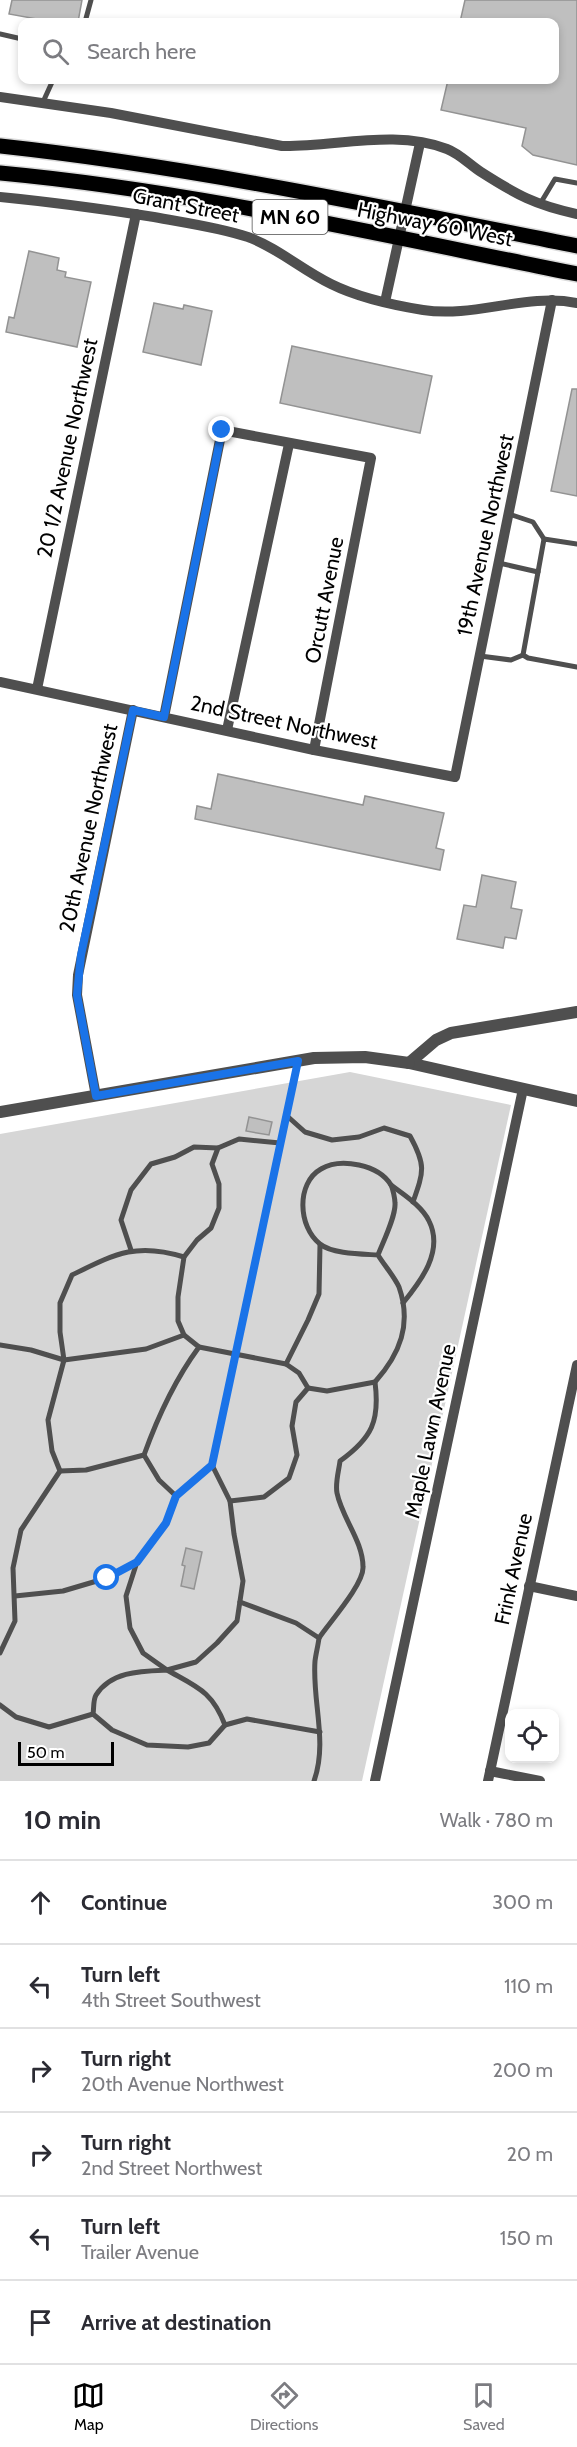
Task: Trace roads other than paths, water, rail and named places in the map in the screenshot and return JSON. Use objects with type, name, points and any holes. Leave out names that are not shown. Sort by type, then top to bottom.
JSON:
[{"type":"main road","name":"Highway 60 West","points":[[0,146],[81,154],[190,172],[577,246]]},
{"type":"main road","name":"Highway 60 West","points":[[0,173],[141,190],[577,274]]},
{"type":"street","points":[[0,97],[43,102],[282,146],[310,147],[395,140],[420,143],[446,149],[517,195],[539,206],[577,214]]},
{"type":"street","points":[[385,302],[420,143]]},
{"type":"street","name":"Grant Street","points":[[0,197],[136,214],[221,228],[251,238],[279,252],[330,284],[357,296],[385,302],[447,312],[470,311],[522,302],[552,300],[577,303]]},
{"type":"street","name":"20 1/2 Avenue Northwest","points":[[37,689],[136,214]]},
{"type":"street","name":"19th Avenue Northwest","points":[[455,777],[552,300]]},
{"type":"street","points":[[164,717],[222,430],[289,444],[227,730]]},
{"type":"street","name":"Orcutt Avenue","points":[[289,444],[371,458],[314,750]]},
{"type":"street","name":"2nd Street Northwest","points":[[0,682],[314,750],[455,777]]},
{"type":"street","name":"20th Avenue Northwest","points":[[96,1096],[77,995],[78,975],[133,710]]},
{"type":"street","points":[[409,1063],[436,1040],[451,1034],[577,1012]]},
{"type":"street","points":[[0,1112],[314,1058],[365,1057],[409,1063],[577,1101]]},
{"type":"street","name":"Maple Lawn Avenue","points":[[375,1781],[523,1089]]},
{"type":"street","name":"Frink Avenue","points":[[489,1776],[577,1365]]},
{"type":"street","points":[[529,1586],[577,1596]]},
{"type":"street","points":[[489,1776],[540,1781]]},
{"type":"lane","points":[[86,18],[91,1]]},
{"type":"lane","points":[[0,34],[18,38]]},
{"type":"lane","points":[[43,102],[51,84]]},
{"type":"lane","points":[[539,206],[555,179],[577,183]]},
{"type":"lane","points":[[509,514],[533,522],[544,539],[523,655]]},
{"type":"lane","points":[[544,539],[577,544]]},
{"type":"lane","points":[[499,563],[538,572]]},
{"type":"lane","points":[[480,656],[511,660],[523,655]]},
{"type":"lane","points":[[523,655],[577,668]]},
{"type":"lane","points":[[225,1725],[217,1704],[200,1689],[143,1653],[130,1628],[126,1596],[137,1562],[166,1523],[176,1496],[212,1465],[298,1061]]},
{"type":"lane","points":[[286,1115],[305,1132],[332,1140],[359,1137],[384,1128],[410,1136],[422,1157],[421,1178],[413,1202]]},
{"type":"lane","points":[[131,1250],[121,1220],[131,1190],[151,1164],[175,1157],[194,1147],[218,1148],[239,1139],[280,1143]]},
{"type":"lane","points":[[218,1148],[212,1164],[219,1184],[219,1208],[212,1228],[196,1240],[184,1257],[177,1321],[184,1335],[199,1347],[286,1364],[299,1373],[308,1388]]},
{"type":"lane","points":[[378,1255],[346,1252],[320,1245],[304,1225],[303,1203],[308,1182],[322,1168],[350,1162],[372,1168],[413,1202],[429,1221],[434,1246],[424,1276],[403,1303]]},
{"type":"lane","points":[[378,1255],[395,1205],[391,1185]]},
{"type":"lane","points":[[286,1364],[319,1294],[320,1245]]},
{"type":"lane","points":[[60,1472],[52,1451],[48,1420],[64,1360],[60,1332],[60,1303],[72,1275],[131,1250],[162,1250],[184,1257]]},
{"type":"lane","points":[[308,1388],[327,1391],[375,1382],[389,1365],[400,1341],[406,1316],[398,1285],[378,1255]]},
{"type":"lane","points":[[0,1345],[31,1350],[64,1360],[146,1349],[184,1335]]},
{"type":"lane","points":[[144,1455],[167,1396],[199,1347]]},
{"type":"lane","points":[[314,1781],[318,1770],[320,1732],[315,1662],[319,1638],[350,1597],[364,1569],[357,1541],[344,1516],[336,1490],[340,1461],[358,1448],[372,1429],[378,1404],[375,1382]]},
{"type":"lane","points":[[230,1501],[264,1497],[289,1478],[297,1455],[292,1426],[296,1402],[308,1388]]},
{"type":"lane","points":[[60,1472],[86,1470],[144,1455]]},
{"type":"lane","points":[[144,1455],[159,1480],[176,1496]]},
{"type":"lane","points":[[93,1714],[95,1696],[112,1679],[139,1671],[167,1670],[196,1662],[218,1643],[237,1621],[243,1581],[230,1501],[212,1465]]},
{"type":"lane","points":[[0,1653],[15,1621],[13,1568],[21,1530],[60,1472]]},
{"type":"lane","points":[[15,1596],[63,1591],[107,1578],[137,1562]]},
{"type":"lane","points":[[240,1602],[296,1623],[319,1638]]},
{"type":"lane","points":[[0,1705],[16,1717],[49,1727],[93,1714]]},
{"type":"lane","points":[[93,1714],[112,1730],[147,1745],[188,1748],[209,1743],[225,1725],[247,1719],[320,1732]]}]
